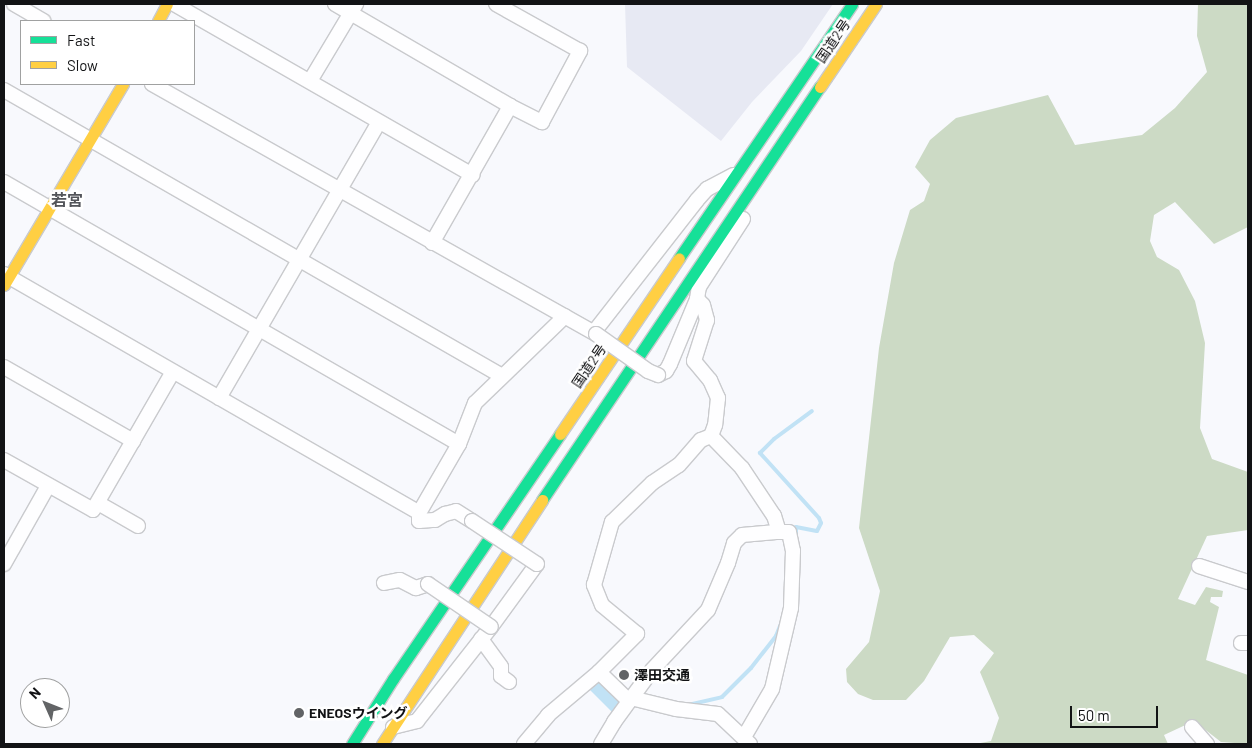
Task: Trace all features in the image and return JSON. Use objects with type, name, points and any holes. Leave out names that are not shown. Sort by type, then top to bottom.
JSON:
[{"type":"main road","points":[[159,20],[167,4]]},
{"type":"main road","name":"国道2号","points":[[352,744],[393,680],[852,4]]},
{"type":"main road","name":"国道2号","points":[[382,744],[598,414],[876,4]]},
{"type":"main road","points":[[5,278],[50,208],[121,85]]},
{"type":"street","points":[[14,4],[42,20]]},
{"type":"street","points":[[174,4],[472,175]]},
{"type":"street","points":[[335,4],[353,8],[510,106],[542,122],[580,51],[499,4]]},
{"type":"street","points":[[310,81],[353,8]]},
{"type":"street","points":[[154,85],[339,191],[595,333],[648,371],[658,374],[666,371],[670,364],[697,299],[699,287],[743,218],[744,201]]},
{"type":"street","points":[[4,90],[502,376]]},
{"type":"street","points":[[432,243],[510,106]]},
{"type":"street","points":[[219,398],[379,122]]},
{"type":"street","points":[[595,333],[702,194],[720,180],[736,174]]},
{"type":"street","points":[[4,182],[459,444]]},
{"type":"street","points":[[5,278],[419,513]]},
{"type":"street","points":[[697,299],[703,305],[707,320],[694,361],[710,380],[718,398],[716,418],[711,436]]},
{"type":"street","points":[[393,727],[417,721],[482,639],[537,564],[456,511],[445,514],[435,520],[419,521],[419,513],[459,444],[476,403],[565,316]]},
{"type":"street","points":[[4,367],[133,441]]},
{"type":"street","points":[[4,460],[93,510],[172,373]]},
{"type":"street","points":[[711,436],[742,468],[774,516],[779,532]]},
{"type":"street","points":[[524,744],[554,710],[599,672],[637,634],[602,605],[594,585],[612,522],[652,483],[679,465],[701,440],[711,436]]},
{"type":"street","points":[[6,556],[48,486]]},
{"type":"street","points":[[98,503],[138,526]]},
{"type":"street","points":[[599,672],[629,701],[718,714],[747,740],[772,689],[791,608],[792,551],[789,532],[742,536],[734,543],[728,563],[708,610],[652,670],[629,701],[601,744]]},
{"type":"street","points":[[1199,566],[1248,582]]},
{"type":"street","points":[[384,583],[393,579],[400,580],[416,588],[428,584],[491,627]]},
{"type":"street","points":[[482,639],[501,667],[501,676],[508,682]]},
{"type":"street","points":[[1192,728],[1207,744]]},
{"type":"shaded area","points":[[625,4],[833,4],[801,51],[752,102],[721,141],[627,67]]},
{"type":"green space","points":[[1198,4],[1248,4],[1248,227],[1214,244],[1175,202],[1154,215],[1150,241],[1157,257],[1179,270],[1195,301],[1205,343],[1200,428],[1212,459],[1248,472],[1248,530],[1207,536],[1178,599],[1195,605],[1206,587],[1223,591],[1222,597],[1211,597],[1210,602],[1219,607],[1206,660],[1248,675],[1248,744],[1221,742],[1194,721],[1164,735],[1168,744],[975,744],[991,741],[999,718],[980,672],[994,653],[974,635],[950,637],[924,681],[906,700],[873,700],[858,694],[847,682],[846,669],[869,642],[880,591],[859,528],[879,348],[894,263],[910,210],[924,201],[930,184],[915,167],[930,140],[956,118],[1048,95],[1075,145],[1142,135],[1175,108],[1207,72],[1197,36]]},
{"type":"water","points":[[593,680],[603,681],[622,700],[613,713],[587,687]]},
{"type":"waterway","points":[[796,535],[796,527],[817,531],[821,523],[819,518],[760,453],[774,439],[812,411]]},
{"type":"waterway","points":[[688,705],[722,697],[751,668],[776,636],[780,626]]},
{"type":"traffic: fast","points":[[679,258],[852,4]]},
{"type":"traffic: fast","points":[[542,500],[820,87]]},
{"type":"traffic: fast","points":[[352,744],[393,679],[560,434]]},
{"type":"traffic: slow","points":[[159,20],[167,4]]},
{"type":"traffic: slow","points":[[820,87],[876,4]]},
{"type":"traffic: slow","points":[[4,285],[122,85]]},
{"type":"traffic: slow","points":[[560,434],[679,258]]},
{"type":"traffic: slow","points":[[382,744],[542,500]]},
{"type":"place","name":"澤田交通","points":[[624,675]]},
{"type":"place","name":"ENEOSウイング","points":[[299,713]]},
{"type":"district","name":"若宮","points":[[67,200]]}]
